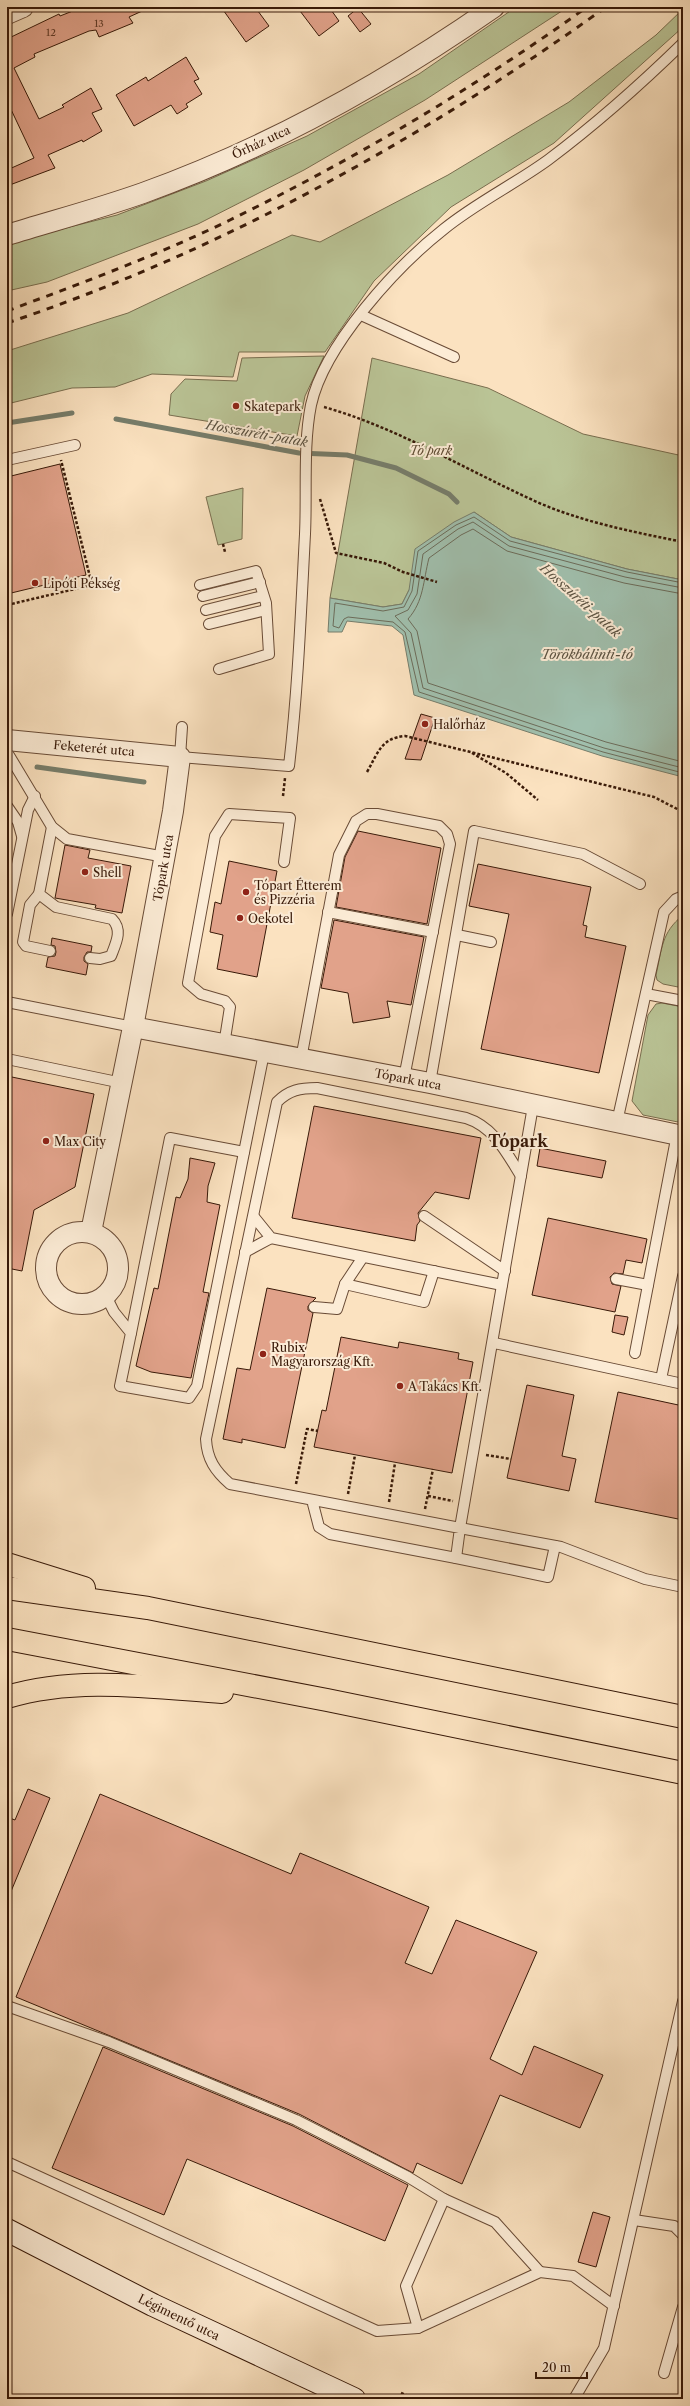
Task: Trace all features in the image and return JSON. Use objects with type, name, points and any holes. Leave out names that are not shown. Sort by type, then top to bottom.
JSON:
[{"type":"highway","points":[[7,1564],[148,1608]]},
{"type":"highway","points":[[7,1588],[148,1608],[683,1717]]},
{"type":"highway","points":[[7,1639],[326,1700],[683,1773]]},
{"type":"highway","points":[[7,1697],[64,1687],[107,1686],[326,1700]]},
{"type":"main road","name":"Légimentő utca","points":[[7,2230],[153,2305],[354,2399]]},
{"type":"street","points":[[7,14],[23,7]]},
{"type":"street","name":"Őrház utca","points":[[7,235],[142,193],[201,170],[310,120],[430,51],[494,7]]},
{"type":"street","name":"Feketerét utca","points":[[7,740],[180,757]]},
{"type":"street","name":"Tópark utca","points":[[91,1232],[133,1027],[165,856],[180,757]]},
{"type":"street","name":"Tópark utca","points":[[133,1027],[430,1083],[533,1106],[680,1135]]},
{"type":"street","points":[[91,1232],[105,1239],[115,1252],[119,1267],[116,1283],[106,1296],[92,1304],[76,1304],[61,1299],[48,1283],[45,1263],[54,1244],[71,1233],[91,1232]]},
{"type":"lane","points":[[182,727],[180,757],[289,766],[305,532],[308,446],[312,404],[320,380],[335,351],[361,315],[400,269],[444,228],[558,152],[640,85],[683,43]]},
{"type":"lane","points":[[361,315],[454,357]]},
{"type":"lane","points":[[7,460],[75,445]]},
{"type":"lane","points":[[200,585],[256,571],[260,582],[266,610],[269,654],[219,669]]},
{"type":"lane","points":[[203,596],[260,582]]},
{"type":"lane","points":[[206,610],[263,596]]},
{"type":"lane","points":[[209,624],[266,610]]},
{"type":"lane","points":[[7,752],[35,796],[52,827],[67,839],[165,856]]},
{"type":"lane","points":[[7,914],[28,810],[35,796]]},
{"type":"lane","points":[[7,806],[14,815],[22,836]]},
{"type":"lane","points":[[224,1045],[230,1007],[225,1001],[201,994],[188,983],[215,836],[229,814],[290,818],[284,862]]},
{"type":"lane","points":[[301,1059],[339,855],[360,816],[377,814],[439,826],[447,834],[450,848],[404,1078]]},
{"type":"lane","points":[[50,952],[26,946],[23,942],[30,905],[39,894],[52,827]]},
{"type":"lane","points":[[430,1083],[474,831],[583,854],[640,884]]},
{"type":"lane","points":[[39,894],[56,907],[112,919],[117,924],[119,931],[117,943],[111,956],[100,959],[90,958]]},
{"type":"lane","points":[[617,1122],[664,912],[676,899],[683,896]]},
{"type":"lane","points":[[328,912],[433,932]]},
{"type":"lane","points":[[457,935],[491,942]]},
{"type":"lane","points":[[646,994],[683,1001]]},
{"type":"lane","points":[[7,1002],[133,1027]]},
{"type":"lane","points":[[244,1152],[170,1138],[120,1386],[189,1398],[197,1386],[244,1152],[264,1052]]},
{"type":"lane","points":[[7,1059],[122,1083]]},
{"type":"lane","points":[[521,1176],[499,1141],[491,1131],[479,1122],[318,1088],[304,1088],[285,1094],[277,1102],[254,1217],[245,1252],[206,1439],[206,1452],[219,1475],[230,1484],[555,1546],[646,1579],[683,1587]]},
{"type":"lane","points":[[456,1558],[460,1528],[494,1343],[502,1285],[533,1106]]},
{"type":"lane","points":[[635,1353],[680,1135]]},
{"type":"lane","points":[[424,1216],[505,1271]]},
{"type":"lane","points":[[254,1217],[271,1238],[502,1285]]},
{"type":"lane","points":[[245,1252],[271,1238]]},
{"type":"lane","points":[[314,1307],[336,1309],[345,1284],[364,1257]]},
{"type":"lane","points":[[345,1284],[424,1302],[434,1271]]},
{"type":"lane","points":[[661,1379],[683,1276]]},
{"type":"lane","points":[[616,1279],[648,1285]]},
{"type":"lane","points":[[106,1296],[114,1312],[131,1333]]},
{"type":"lane","points":[[494,1343],[683,1384]]},
{"type":"lane","points":[[312,1500],[319,1527],[330,1534],[548,1577],[555,1546]]},
{"type":"lane","points":[[574,2399],[604,2348],[683,2001]]},
{"type":"lane","points":[[7,2006],[109,2042],[296,2120],[408,2177],[444,2199],[495,2222],[540,2272]]},
{"type":"lane","points":[[7,2162],[377,2331],[418,2328],[540,2272],[573,2276],[614,2306]]},
{"type":"lane","points":[[418,2328],[406,2286],[444,2199]]},
{"type":"lane","points":[[634,2220],[674,2226],[683,2234]]},
{"type":"lane","points":[[664,2373],[683,2307]]},
{"type":"path","points":[[312,404],[359,417],[539,502],[587,519],[683,542]]},
{"type":"path","points":[[7,604],[92,585],[58,448]]},
{"type":"path","points":[[306,490],[318,491],[336,553],[384,563],[403,572],[437,582]]},
{"type":"path","points":[[223,544],[225,552]]},
{"type":"path","points":[[367,772],[382,745],[393,737],[405,736],[654,797],[683,812]]},
{"type":"path","points":[[469,752],[506,773],[538,800]]},
{"type":"path","points":[[283,796],[284,781]]},
{"type":"path","points":[[294,1496],[307,1429],[318,1431]]},
{"type":"path","points":[[474,1453],[511,1459]]},
{"type":"path","points":[[346,1506],[355,1455]]},
{"type":"path","points":[[386,1514],[395,1463]]},
{"type":"path","points":[[423,1521],[433,1469]]},
{"type":"path","points":[[428,1496],[465,1503]]},
{"type":"path","points":[[401,2393],[415,2399]]},
{"type":"green space","points":[[516,7],[568,7],[425,100],[304,170],[198,224],[47,282],[7,291],[7,243],[117,215],[206,181],[307,136],[419,74]]},
{"type":"green space","points":[[683,9],[683,27],[554,143],[451,207],[374,281],[325,352],[239,352],[233,377],[152,374],[115,387],[72,388],[7,404],[7,351],[128,313],[292,235],[320,242],[448,175],[569,102],[656,35]]},
{"type":"green space","name":"Skatepark","points":[[324,356],[305,396],[297,436],[169,415],[171,394],[185,379],[237,381],[242,358]]},
{"type":"green space","name":"Tó park","points":[[372,358],[488,388],[583,434],[683,456],[683,580],[627,569],[511,537],[474,512],[409,590],[402,604],[383,607],[330,598]]},
{"type":"green space","points":[[243,488],[242,539],[218,545],[206,497]]},
{"type":"green space","points":[[683,915],[683,988],[663,984],[657,980],[656,975],[661,949],[666,935],[670,928]]},
{"type":"green space","points":[[662,1003],[683,1007],[683,1123],[643,1115],[632,1101],[648,1015],[656,1004]]},
{"type":"water","name":"Törökbálinti-tó","points":[[474,512],[511,537],[627,569],[683,580],[683,777],[602,756],[414,695],[403,635],[392,626],[347,621],[342,632],[328,632],[330,598],[383,607],[402,604],[409,590],[415,549],[454,522]]},
{"type":"building","points":[[83,7],[151,7],[129,17],[133,23],[99,37],[96,30],[89,31],[34,54],[35,57],[14,68],[39,119],[64,107],[62,105],[91,88],[102,109],[92,113],[102,131],[83,142],[82,140],[48,155],[55,168],[7,186],[7,170],[34,158],[7,101],[7,39],[59,14],[60,16]]},
{"type":"building","points":[[221,7],[255,7],[269,26],[246,42]]},
{"type":"building","points":[[297,7],[329,7],[339,21],[319,36]]},
{"type":"building","points":[[358,8],[371,24],[360,32],[348,16]]},
{"type":"building","points":[[186,57],[199,79],[194,81],[202,94],[186,104],[188,107],[177,114],[171,105],[134,126],[116,95],[146,77],[148,81]]},
{"type":"building","points":[[60,464],[86,575],[7,594],[7,477]]},
{"type":"building","points":[[421,714],[435,718],[421,760],[405,759]]},
{"type":"building","points":[[358,831],[441,848],[427,924],[336,907],[345,857]]},
{"type":"building","points":[[65,845],[90,850],[88,858],[131,866],[122,913],[95,908],[96,905],[55,898]]},
{"type":"building","name":"Oekotel","points":[[229,861],[277,871],[257,977],[217,969],[223,935],[210,932],[215,902],[221,904]]},
{"type":"building","points":[[478,864],[591,887],[583,925],[587,926],[585,937],[626,946],[599,1073],[481,1049],[509,914],[469,906]]},
{"type":"building","points":[[334,920],[424,937],[411,1005],[387,1001],[390,1017],[353,1023],[348,993],[321,988]]},
{"type":"building","points":[[52,938],[92,946],[91,952],[87,952],[84,957],[84,961],[88,964],[86,975],[46,967],[48,957],[55,956],[56,952],[55,946],[51,945]]},
{"type":"building","name":"Max City","points":[[7,1076],[94,1094],[75,1187],[34,1210],[22,1271],[7,1268]]},
{"type":"building","points":[[314,1106],[481,1138],[469,1199],[435,1192],[418,1213],[420,1221],[417,1225],[415,1241],[292,1218]]},
{"type":"building","points":[[540,1148],[606,1161],[602,1178],[537,1166]]},
{"type":"building","points":[[190,1158],[215,1163],[208,1186],[207,1202],[220,1205],[203,1292],[209,1293],[191,1378],[151,1372],[136,1366],[154,1288],[158,1289],[176,1197],[180,1198],[188,1179]]},
{"type":"building","points":[[548,1218],[647,1239],[642,1263],[626,1260],[623,1274],[614,1273],[610,1277],[612,1284],[621,1286],[615,1312],[532,1295]]},
{"type":"building","points":[[267,1288],[316,1298],[308,1306],[308,1310],[313,1313],[285,1448],[242,1439],[242,1443],[223,1439],[237,1368],[250,1370]]},
{"type":"building","points":[[615,1315],[628,1317],[624,1335],[612,1332]]},
{"type":"building","name":"A Takács Kft.","points":[[341,1337],[398,1348],[399,1342],[459,1353],[458,1359],[473,1362],[452,1473],[314,1447],[322,1410],[326,1411]]},
{"type":"building","points":[[527,1385],[574,1395],[562,1456],[576,1459],[569,1491],[507,1478]]},
{"type":"building","points":[[618,1392],[683,1406],[683,1520],[595,1502]]},
{"type":"building","points":[[28,1789],[50,1798],[7,1901],[7,1817],[15,1820]]},
{"type":"building","points":[[100,1794],[291,1874],[300,1853],[429,1907],[405,1963],[432,1974],[456,1920],[537,1952],[490,2059],[522,2075],[534,2046],[603,2075],[580,2128],[500,2095],[462,2184],[417,2163],[413,2173],[299,2114],[16,1997]]},
{"type":"building","points":[[103,2047],[293,2126],[408,2185],[385,2241],[187,2159],[164,2215],[52,2168]]},
{"type":"building","points":[[593,2212],[610,2217],[596,2267],[578,2262]]},
{"type":"waterway","name":"Hosszúréti-patak","points":[[7,423],[72,413]]},
{"type":"waterway","name":"Hosszúréti-patak","points":[[116,419],[299,453],[347,455],[396,468],[449,494],[457,502]]},
{"type":"waterway","points":[[37,767],[144,782]]},
{"type":"railway","points":[[7,311],[120,268],[175,245],[277,197],[413,121],[501,66],[587,7]]},
{"type":"railway","points":[[7,323],[87,294],[165,262],[318,188],[465,102],[536,56],[606,7]]},
{"type":"place","name":"Skatepark","points":[[236,406]]},
{"type":"place","name":"Lipóti Pékség","points":[[35,583]]},
{"type":"place","name":"Halőrház","points":[[425,724]]},
{"type":"place","name":"Shell","points":[[85,872]]},
{"type":"place","name":"Tópart Étterem és Pizzéria","points":[[246,892]]},
{"type":"place","name":"Oekotel","points":[[240,918]]},
{"type":"place","name":"Max City","points":[[46,1141]]},
{"type":"place","name":"Rubix Magyarország Kft.","points":[[263,1354]]},
{"type":"place","name":"A Takács Kft.","points":[[400,1386]]},
{"type":"district","name":"Tópark","points":[[518,1141]]}]
